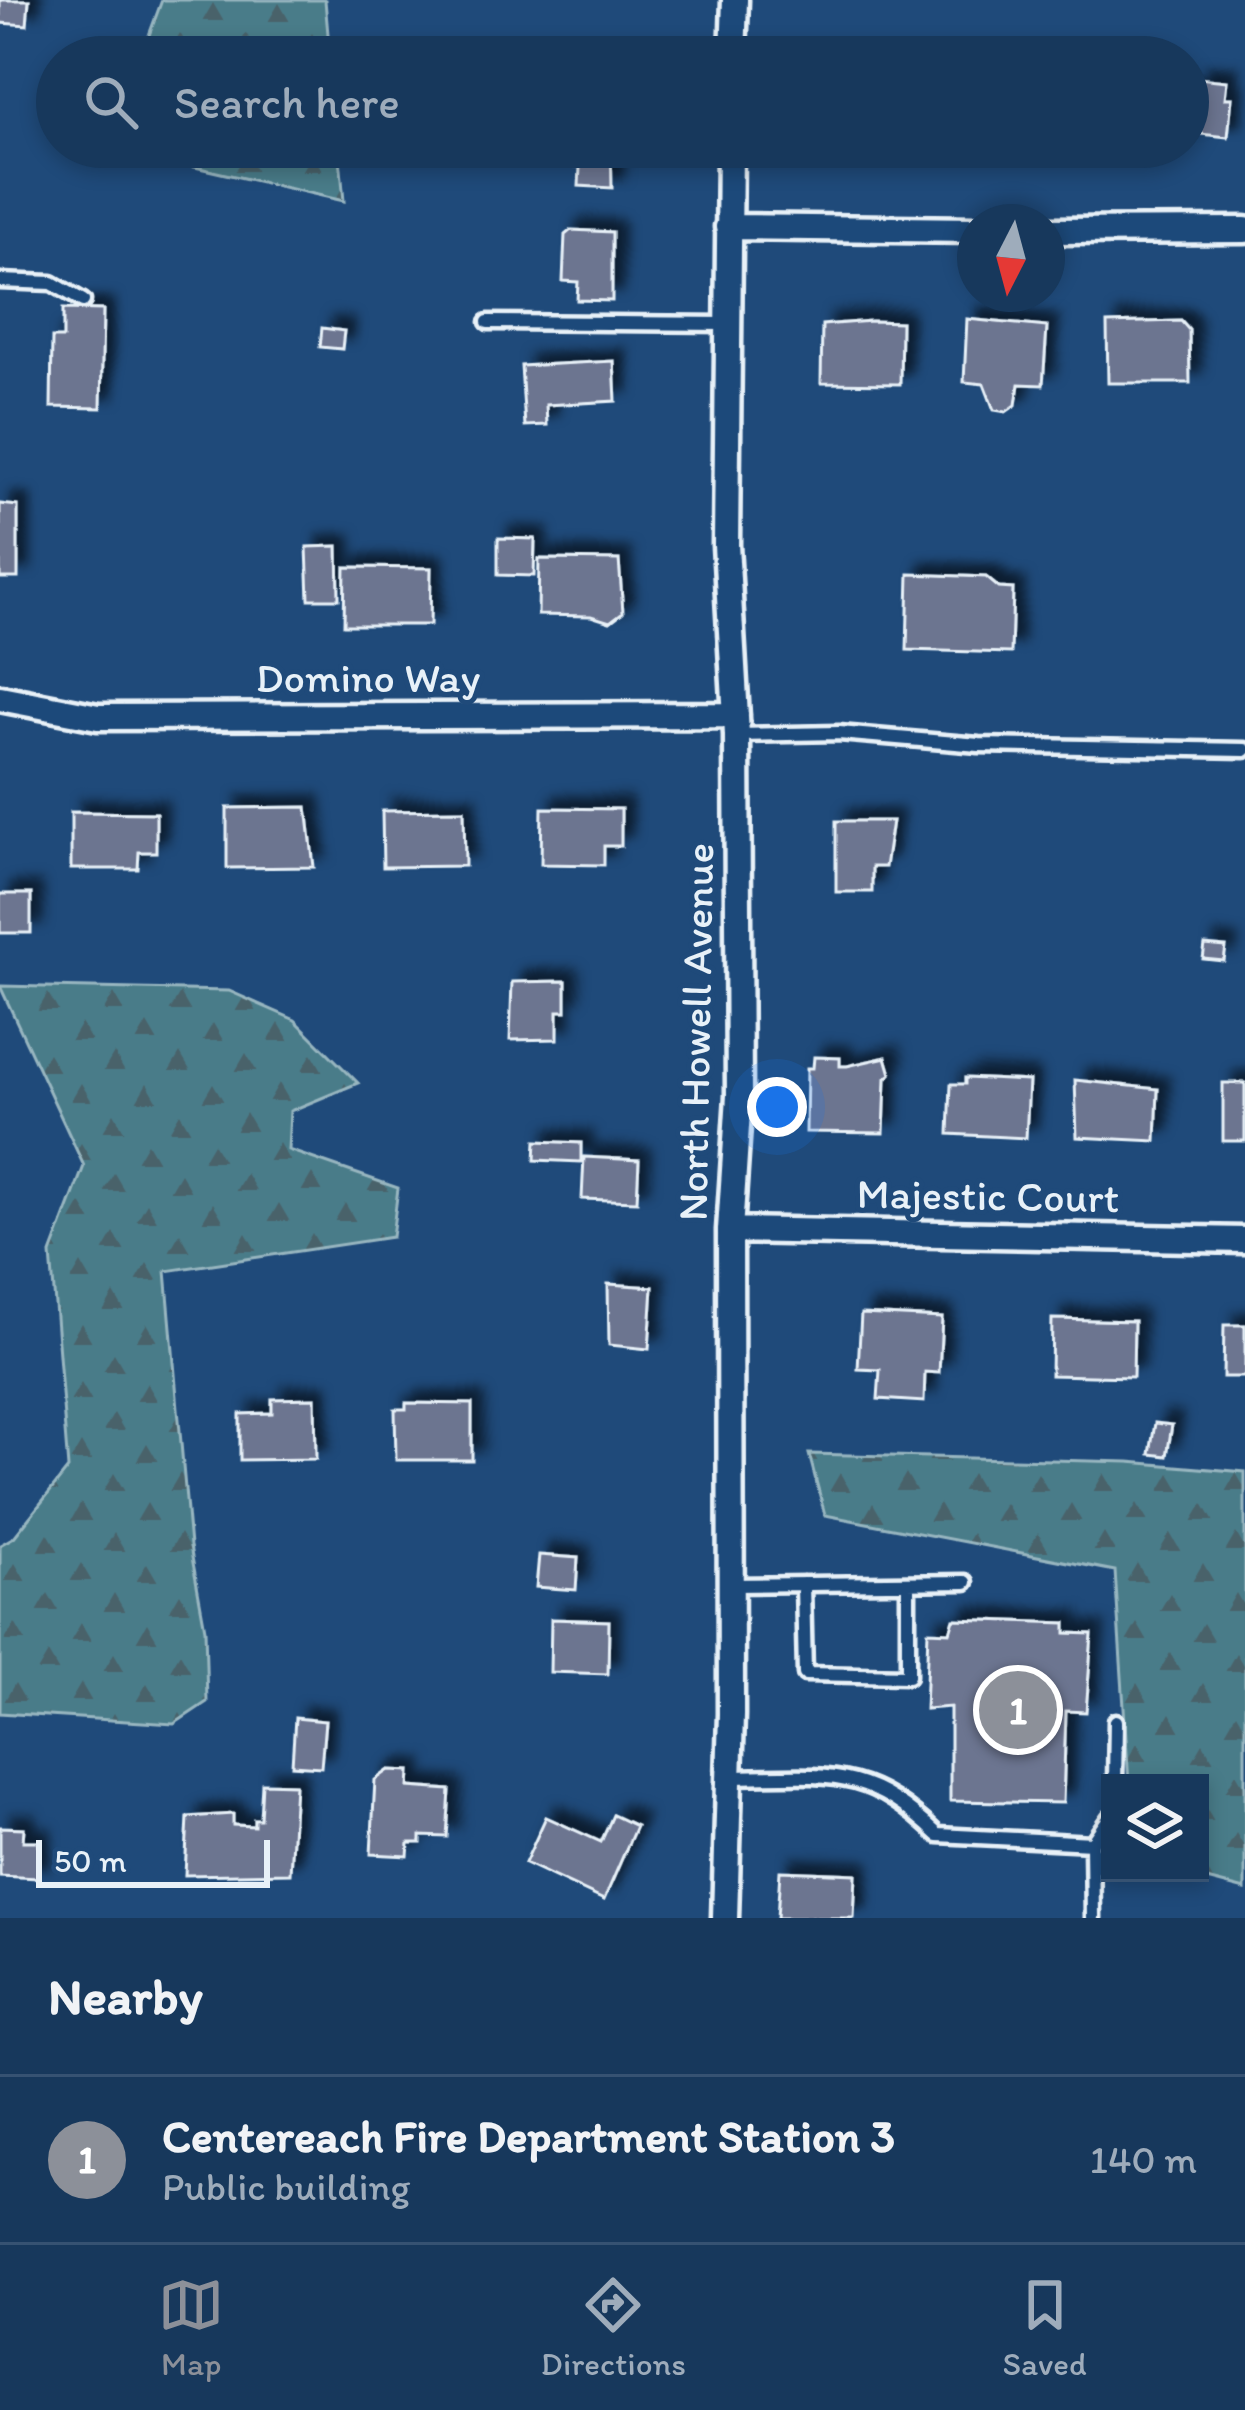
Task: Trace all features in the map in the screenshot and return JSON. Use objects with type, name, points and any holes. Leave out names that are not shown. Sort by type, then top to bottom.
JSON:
[{"type":"street","points":[[734,36],[735,0]]},
{"type":"street","name":"North Howell Avenue","points":[[725,1918],[730,1230],[739,1096],[737,725],[726,545],[729,168]]},
{"type":"street","points":[[728,227],[957,230]]},
{"type":"street","points":[[1065,231],[1245,230]]},
{"type":"street","name":"Domino Way","points":[[0,698],[98,717],[737,725]]},
{"type":"street","name":"Majestic Court","points":[[730,1230],[1245,1240]]},
{"type":"lane","points":[[0,281],[52,283],[83,301]]},
{"type":"lane","points":[[488,322],[728,324]]},
{"type":"lane","points":[[737,725],[980,745],[1245,750]]},
{"type":"lane","points":[[731,1585],[966,1582]]},
{"type":"lane","points":[[803,1585],[805,1674],[908,1676],[908,1583]]},
{"type":"lane","points":[[1114,1774],[1116,1721]]},
{"type":"lane","points":[[729,1777],[846,1775],[901,1799],[938,1835],[1092,1844]]},
{"type":"lane","points":[[1093,1918],[1092,1844],[1101,1830]]},
{"type":"green space","points":[[162,0],[325,0],[328,36],[149,36]]},
{"type":"green space","points":[[199,168],[341,168],[344,201]]},
{"type":"green space","points":[[0,986],[229,991],[295,1020],[358,1083],[290,1111],[288,1150],[398,1188],[392,1237],[166,1271],[190,1546],[205,1629],[207,1702],[174,1724],[0,1713],[0,1545],[14,1537],[68,1469],[51,1254],[84,1166]]},
{"type":"green space","points":[[809,1454],[1129,1462],[1245,1472],[1245,1890],[1209,1881],[1209,1774],[1128,1774],[1115,1571],[825,1515]]},
{"type":"building","points":[[0,0],[29,0],[27,25],[0,23]]},
{"type":"building","points":[[1209,79],[1227,81],[1225,98],[1232,98],[1228,137],[1209,135]]},
{"type":"building","points":[[580,168],[612,168],[612,188],[579,186]]},
{"type":"building","points":[[571,230],[612,232],[612,301],[577,300],[578,282],[563,281],[565,235]]},
{"type":"building","points":[[63,309],[103,310],[101,408],[51,407],[52,338],[63,338]]},
{"type":"building","points":[[967,319],[1047,327],[1043,385],[1019,384],[1016,405],[1006,412],[994,410],[984,384],[964,382]]},
{"type":"building","points":[[1181,321],[1189,330],[1190,383],[1108,383],[1107,323]]},
{"type":"building","points":[[901,322],[900,384],[821,383],[822,325]]},
{"type":"building","points":[[322,328],[344,331],[342,349],[320,347]]},
{"type":"building","points":[[614,361],[616,401],[546,405],[547,425],[525,426],[521,366]]},
{"type":"building","points":[[0,504],[18,506],[18,578],[0,578]]},
{"type":"building","points":[[498,538],[535,539],[534,576],[498,575]]},
{"type":"building","points":[[338,546],[339,599],[309,599],[307,547]]},
{"type":"building","points":[[539,559],[619,560],[623,612],[610,622],[591,616],[538,615]]},
{"type":"building","points":[[345,567],[431,568],[430,625],[344,625]]},
{"type":"building","points":[[909,574],[986,577],[999,588],[1013,589],[1011,653],[907,650]]},
{"type":"building","points":[[307,807],[314,867],[227,868],[227,808]]},
{"type":"building","points":[[542,808],[621,809],[621,846],[604,846],[604,865],[541,864]]},
{"type":"building","points":[[464,810],[465,866],[383,867],[382,811]]},
{"type":"building","points":[[71,812],[156,813],[156,852],[139,852],[138,869],[71,869]]},
{"type":"building","points":[[836,821],[892,821],[885,867],[872,867],[872,892],[836,892]]},
{"type":"building","points":[[0,894],[31,894],[31,933],[0,933]]},
{"type":"building","points":[[1205,945],[1226,947],[1224,961],[1203,959]]},
{"type":"building","points":[[566,981],[566,1011],[558,1011],[558,1039],[510,1040],[512,982]]},
{"type":"building","points":[[814,1057],[840,1058],[840,1066],[847,1066],[886,1057],[891,1074],[886,1078],[884,1133],[806,1132],[807,1068],[813,1068]]},
{"type":"building","points":[[965,1078],[1029,1081],[1026,1138],[949,1134],[951,1084],[965,1084]]},
{"type":"building","points":[[1075,1080],[1158,1089],[1156,1141],[1077,1137]]},
{"type":"building","points":[[1223,1083],[1245,1083],[1245,1141],[1223,1141]]},
{"type":"building","points":[[536,1141],[581,1143],[581,1162],[535,1160]]},
{"type":"building","points":[[584,1157],[639,1160],[637,1201],[582,1199]]},
{"type":"building","points":[[608,1284],[653,1287],[649,1349],[609,1345]]},
{"type":"building","points":[[861,1314],[942,1318],[939,1373],[925,1372],[924,1402],[878,1399],[880,1370],[858,1369]]},
{"type":"building","points":[[1052,1319],[1134,1321],[1133,1377],[1051,1375]]},
{"type":"building","points":[[1224,1325],[1245,1325],[1245,1377],[1223,1377]]},
{"type":"building","points":[[315,1398],[316,1459],[240,1460],[240,1414],[272,1413],[272,1399]]},
{"type":"building","points":[[406,1403],[472,1404],[472,1460],[396,1460],[395,1409],[406,1409]]},
{"type":"building","points":[[1155,1423],[1172,1425],[1167,1456],[1150,1454]]},
{"type":"building","points":[[539,1555],[578,1558],[576,1590],[536,1587]]},
{"type":"building","points":[[551,1619],[609,1621],[608,1674],[550,1672]]},
{"type":"building","points":[[954,1619],[1066,1623],[1066,1633],[1092,1634],[1086,1712],[1066,1711],[1063,1803],[950,1801],[950,1707],[925,1709],[928,1631],[950,1632]]},
{"type":"building","points":[[295,1718],[325,1721],[321,1767],[292,1765]]},
{"type":"building","points":[[389,1770],[410,1771],[409,1787],[450,1790],[447,1837],[421,1836],[421,1843],[409,1843],[408,1856],[371,1854],[375,1780]]},
{"type":"building","points":[[262,1783],[295,1784],[290,1873],[185,1875],[188,1817],[233,1814],[233,1825],[254,1826],[254,1819],[260,1819]]},
{"type":"building","points":[[613,1815],[636,1826],[604,1900],[525,1863],[546,1817],[601,1842]]},
{"type":"building","points":[[0,1827],[24,1828],[23,1841],[39,1841],[38,1878],[0,1876]]},
{"type":"building","points":[[780,1871],[856,1874],[854,1918],[777,1918]]},
{"type":"place","name":"Centereach Fire Department Station 3","points":[[1018,1710]]}]
